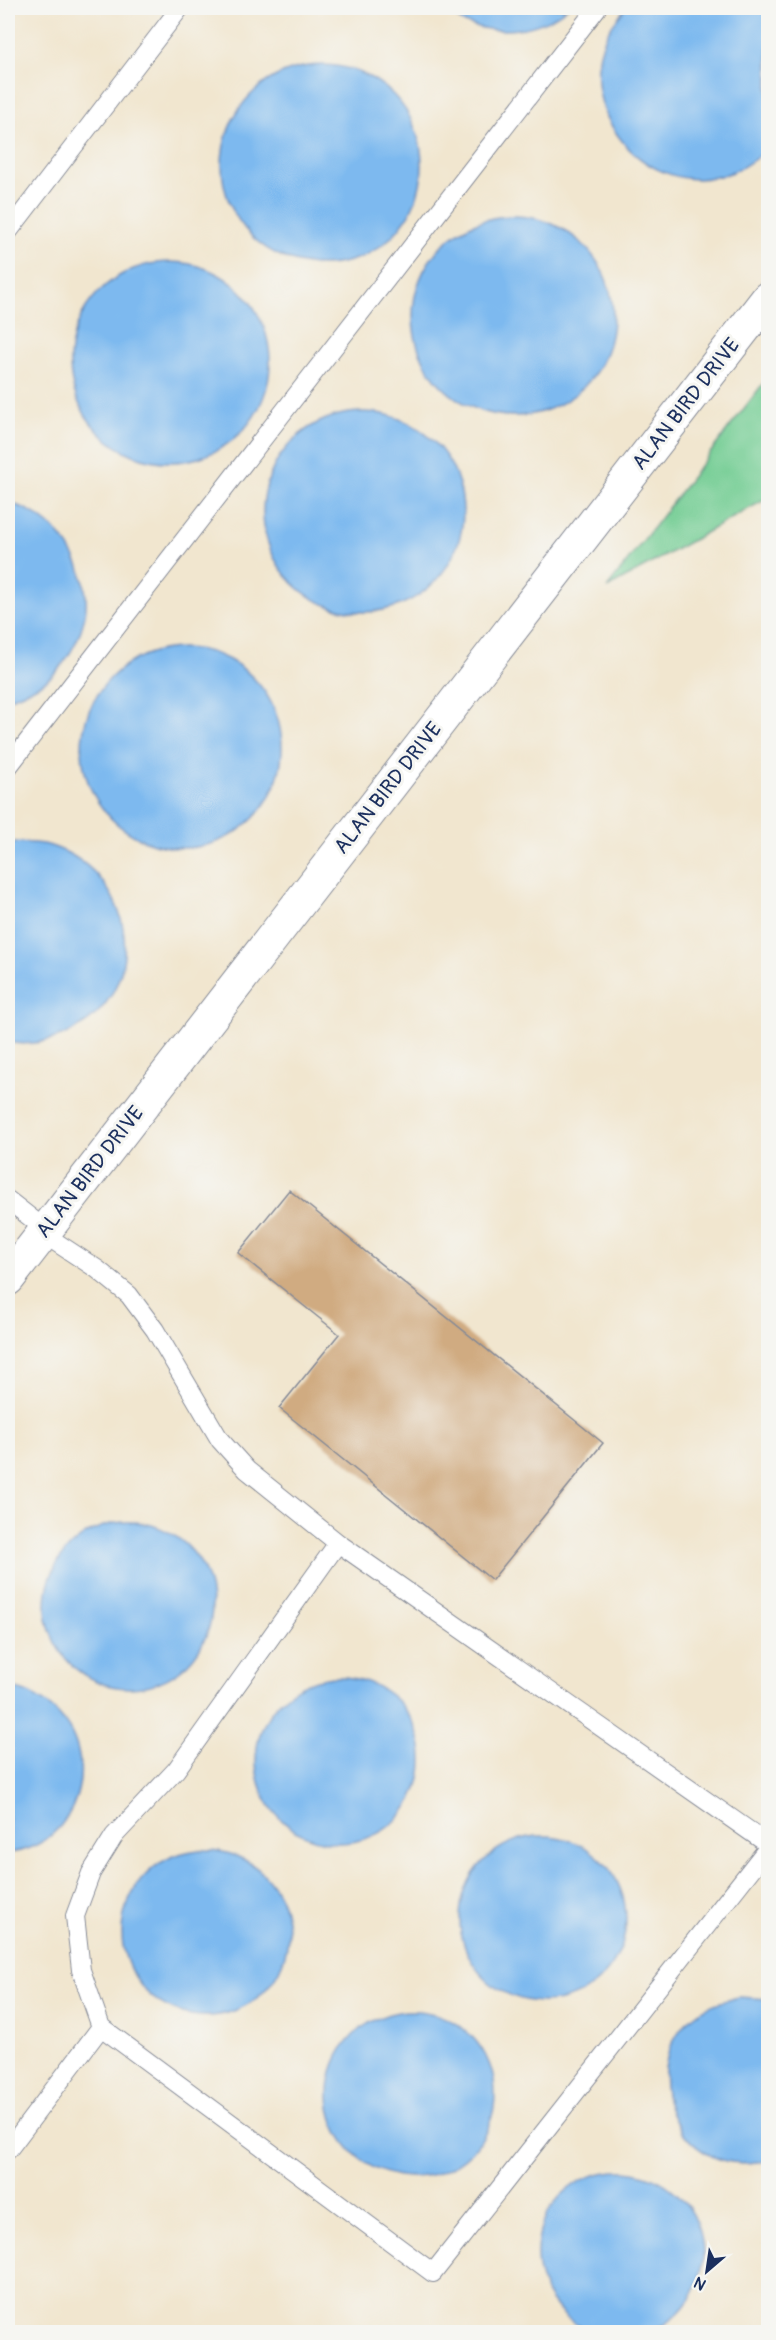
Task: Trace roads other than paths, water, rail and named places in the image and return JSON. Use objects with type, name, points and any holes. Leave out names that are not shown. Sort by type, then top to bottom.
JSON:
[{"type":"street","name":"ALAN BIRD DRIVE","points":[[8,1279],[768,298]]},
{"type":"lane","points":[[8,232],[180,8]]},
{"type":"lane","points":[[8,767],[597,8]]},
{"type":"lane","points":[[8,1200],[43,1231],[129,1295],[155,1330],[231,1455],[338,1544],[768,1846],[433,2273],[101,2027],[81,1970],[75,1916],[91,1873],[114,1836],[176,1770],[338,1544]]},
{"type":"lane","points":[[8,2150],[101,2027]]},
{"type":"water","points":[[441,8],[567,8],[544,22],[519,29],[505,30],[465,23]]},
{"type":"water","points":[[625,8],[768,8],[768,149],[746,165],[728,174],[692,179],[665,172],[641,159],[621,139],[607,116],[599,89],[599,62],[607,34]]},
{"type":"water","points":[[312,65],[332,65],[360,72],[386,87],[400,101],[415,127],[422,155],[422,175],[415,203],[400,229],[386,243],[351,261],[332,265],[312,265],[284,258],[258,243],[244,229],[226,194],[222,175],[222,155],[229,127],[244,101],[258,87],[293,69]]},
{"type":"water","points":[[503,216],[523,216],[551,223],[577,238],[591,252],[606,278],[613,306],[613,326],[606,354],[591,380],[577,394],[542,412],[523,416],[503,416],[475,409],[449,394],[435,380],[417,345],[413,326],[413,306],[420,278],[435,252],[449,238],[484,220]]},
{"type":"water","points":[[160,262],[180,262],[208,269],[234,284],[248,298],[263,324],[270,352],[270,372],[263,400],[248,426],[234,440],[199,458],[180,462],[160,462],[132,455],[106,440],[92,426],[74,391],[70,372],[70,352],[77,324],[92,298],[106,284],[141,266]]},
{"type":"water","points":[[353,412],[373,412],[401,419],[427,434],[441,448],[456,474],[463,502],[463,522],[456,550],[441,576],[427,590],[392,608],[373,612],[353,612],[325,605],[299,590],[285,576],[267,541],[263,522],[263,502],[270,474],[285,448],[299,434],[334,416]]},
{"type":"water","points":[[8,503],[24,508],[40,517],[65,542],[75,557],[81,573],[86,608],[78,638],[66,660],[56,672],[37,686],[8,699]]},
{"type":"water","points":[[172,648],[192,648],[229,659],[246,670],[260,684],[275,710],[282,738],[278,777],[271,795],[260,812],[246,826],[229,837],[211,844],[192,848],[172,848],[135,837],[118,826],[104,812],[93,795],[86,777],[82,758],[82,738],[93,701],[104,684],[118,670],[135,659],[153,652]]},
{"type":"water","points":[[15,842],[51,846],[81,861],[104,883],[118,910],[124,939],[122,968],[111,996],[90,1019],[61,1036],[42,1042],[8,1042],[8,844]]},
{"type":"water","points":[[129,1522],[145,1523],[161,1528],[188,1546],[206,1573],[211,1589],[211,1621],[206,1637],[188,1664],[161,1682],[145,1687],[129,1688],[113,1687],[97,1682],[70,1664],[52,1637],[47,1621],[46,1605],[47,1589],[52,1573],[70,1546],[97,1528],[113,1523]]},
{"type":"water","points":[[339,1677],[355,1678],[371,1683],[398,1701],[416,1728],[421,1744],[421,1776],[416,1792],[398,1819],[371,1837],[355,1842],[339,1843],[323,1842],[307,1837],[280,1819],[262,1792],[257,1776],[256,1760],[257,1744],[262,1728],[280,1701],[307,1683],[323,1678]]},
{"type":"water","points":[[8,1688],[32,1695],[53,1709],[69,1728],[78,1750],[80,1773],[77,1796],[67,1817],[52,1834],[32,1847],[8,1853]]},
{"type":"water","points":[[543,1836],[559,1837],[575,1842],[602,1860],[620,1887],[625,1903],[625,1935],[620,1951],[602,1978],[575,1996],[559,2001],[543,2002],[527,2001],[511,1996],[484,1978],[466,1951],[461,1935],[460,1919],[461,1903],[466,1887],[484,1860],[511,1842],[527,1837]]},
{"type":"water","points":[[205,1850],[221,1851],[237,1856],[264,1874],[282,1901],[287,1917],[287,1949],[282,1965],[264,1992],[237,2010],[221,2015],[205,2016],[189,2015],[173,2010],[146,1992],[128,1965],[123,1949],[122,1933],[123,1917],[128,1901],[146,1874],[173,1856],[189,1851]]},
{"type":"water","points":[[739,1997],[768,1999],[768,2161],[748,2163],[728,2161],[714,2157],[696,2146],[682,2131],[672,2114],[666,2094],[665,2074],[668,2054],[677,2035],[690,2019],[707,2007]]},
{"type":"water","points":[[412,2011],[428,2012],[444,2017],[471,2035],[489,2062],[494,2078],[494,2110],[489,2126],[471,2153],[444,2171],[428,2176],[412,2177],[396,2176],[380,2171],[353,2153],[335,2126],[330,2110],[329,2094],[330,2078],[335,2062],[353,2035],[380,2017],[396,2012]]},
{"type":"water","points":[[620,2171],[652,2178],[679,2195],[696,2222],[703,2254],[696,2286],[679,2313],[652,2330],[620,2337],[588,2330],[561,2313],[544,2286],[537,2254],[544,2222],[561,2195],[588,2178]]}]
